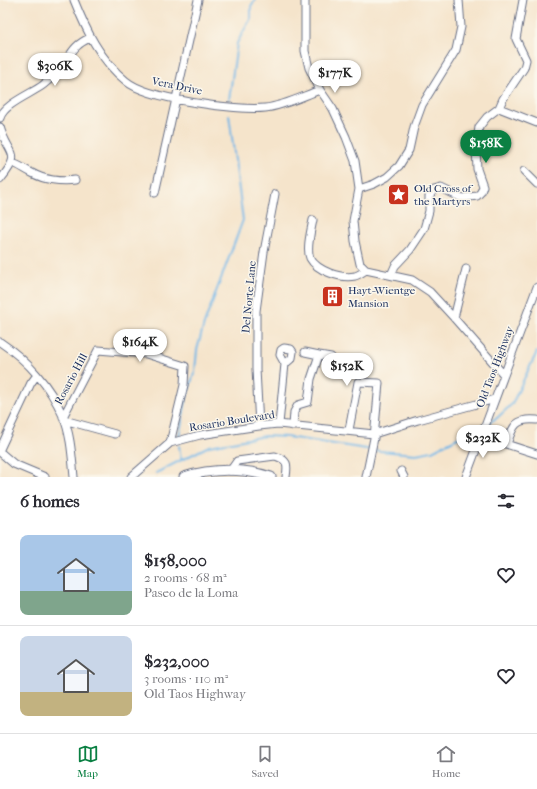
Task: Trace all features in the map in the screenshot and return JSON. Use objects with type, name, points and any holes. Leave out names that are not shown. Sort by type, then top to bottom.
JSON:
[{"type":"main road","points":[[184,477],[206,472],[230,471],[255,473],[271,477]]},
{"type":"street","name":"Vera Drive","points":[[74,0],[90,38],[113,68],[126,82],[144,91],[175,99],[248,109],[267,108],[320,90]]},
{"type":"street","points":[[155,193],[198,0]]},
{"type":"street","points":[[305,0],[305,51],[309,68],[320,90],[333,109],[356,161],[359,189],[354,222],[355,241],[360,264],[366,270],[412,280],[430,292],[504,375]]},
{"type":"street","points":[[359,189],[374,184],[387,177],[399,166],[409,150],[414,127],[422,105],[456,50],[461,27],[458,0]]},
{"type":"street","points":[[391,275],[424,229],[429,211],[429,196],[434,190],[441,188],[462,198],[477,196],[481,192],[483,186],[477,169],[476,155],[479,127],[487,117],[499,108],[503,99],[524,68],[526,60],[516,39],[523,0]]},
{"type":"street","points":[[1,113],[9,106],[45,84],[60,69],[75,47],[90,38]]},
{"type":"street","points":[[499,108],[537,123]]},
{"type":"street","points":[[0,128],[12,154],[12,163],[0,180]]},
{"type":"street","points":[[12,163],[34,175],[45,178],[61,181],[76,180]]},
{"type":"street","points":[[524,172],[537,184]]},
{"type":"street","name":"Del Norte Lane","points":[[259,426],[256,369],[256,311],[264,252],[275,194]]},
{"type":"street","points":[[313,220],[309,239],[310,257],[318,268],[340,276],[355,276],[366,270]]},
{"type":"street","points":[[454,318],[466,269]]},
{"type":"street","name":"Old Taos Highway","points":[[466,477],[537,287]]},
{"type":"street","points":[[0,342],[20,357],[46,386],[63,418],[70,443],[74,477]]},
{"type":"street","name":"Rosario Hill","points":[[63,418],[98,350],[146,354],[185,366],[184,385],[170,443]]},
{"type":"street","points":[[305,352],[331,357]]},
{"type":"street","points":[[308,402],[311,379],[319,355]]},
{"type":"street","points":[[279,424],[285,364]]},
{"type":"street","points":[[0,448],[31,383],[37,375]]},
{"type":"street","points":[[349,430],[358,382],[379,384],[374,436],[366,477]]},
{"type":"street","name":"Rosario Boulevard","points":[[131,477],[170,443],[200,435],[279,424],[349,430],[374,436],[418,420],[495,399]]},
{"type":"street","points":[[295,400],[308,402]]},
{"type":"street","points":[[293,426],[294,412],[298,405],[308,402]]},
{"type":"street","points":[[63,418],[115,434]]},
{"type":"street","points":[[507,444],[512,428],[516,423],[526,419],[537,420]]},
{"type":"street","points":[[481,435],[537,454]]},
{"type":"street","points":[[0,452],[14,464],[45,477]]},
{"type":"street","points":[[230,471],[237,461],[275,456],[286,461],[288,465],[286,477]]},
{"type":"waterway","points":[[229,100],[237,43],[251,18],[251,6],[255,0]]},
{"type":"waterway","points":[[179,437],[187,395],[195,371],[197,350],[204,324],[243,220],[229,115]]},
{"type":"waterway","points":[[489,422],[497,418],[512,404],[537,352]]},
{"type":"waterway","points":[[156,473],[209,446],[265,436],[287,437],[380,451],[416,454],[432,451],[483,425]]},
{"type":"waterway","points":[[179,446],[181,460]]},
{"type":"place","name":"Old Cross of the Martyrs","points":[[398,194]]},
{"type":"place","name":"Hayt-Wientge Mansion","points":[[333,296]]}]
